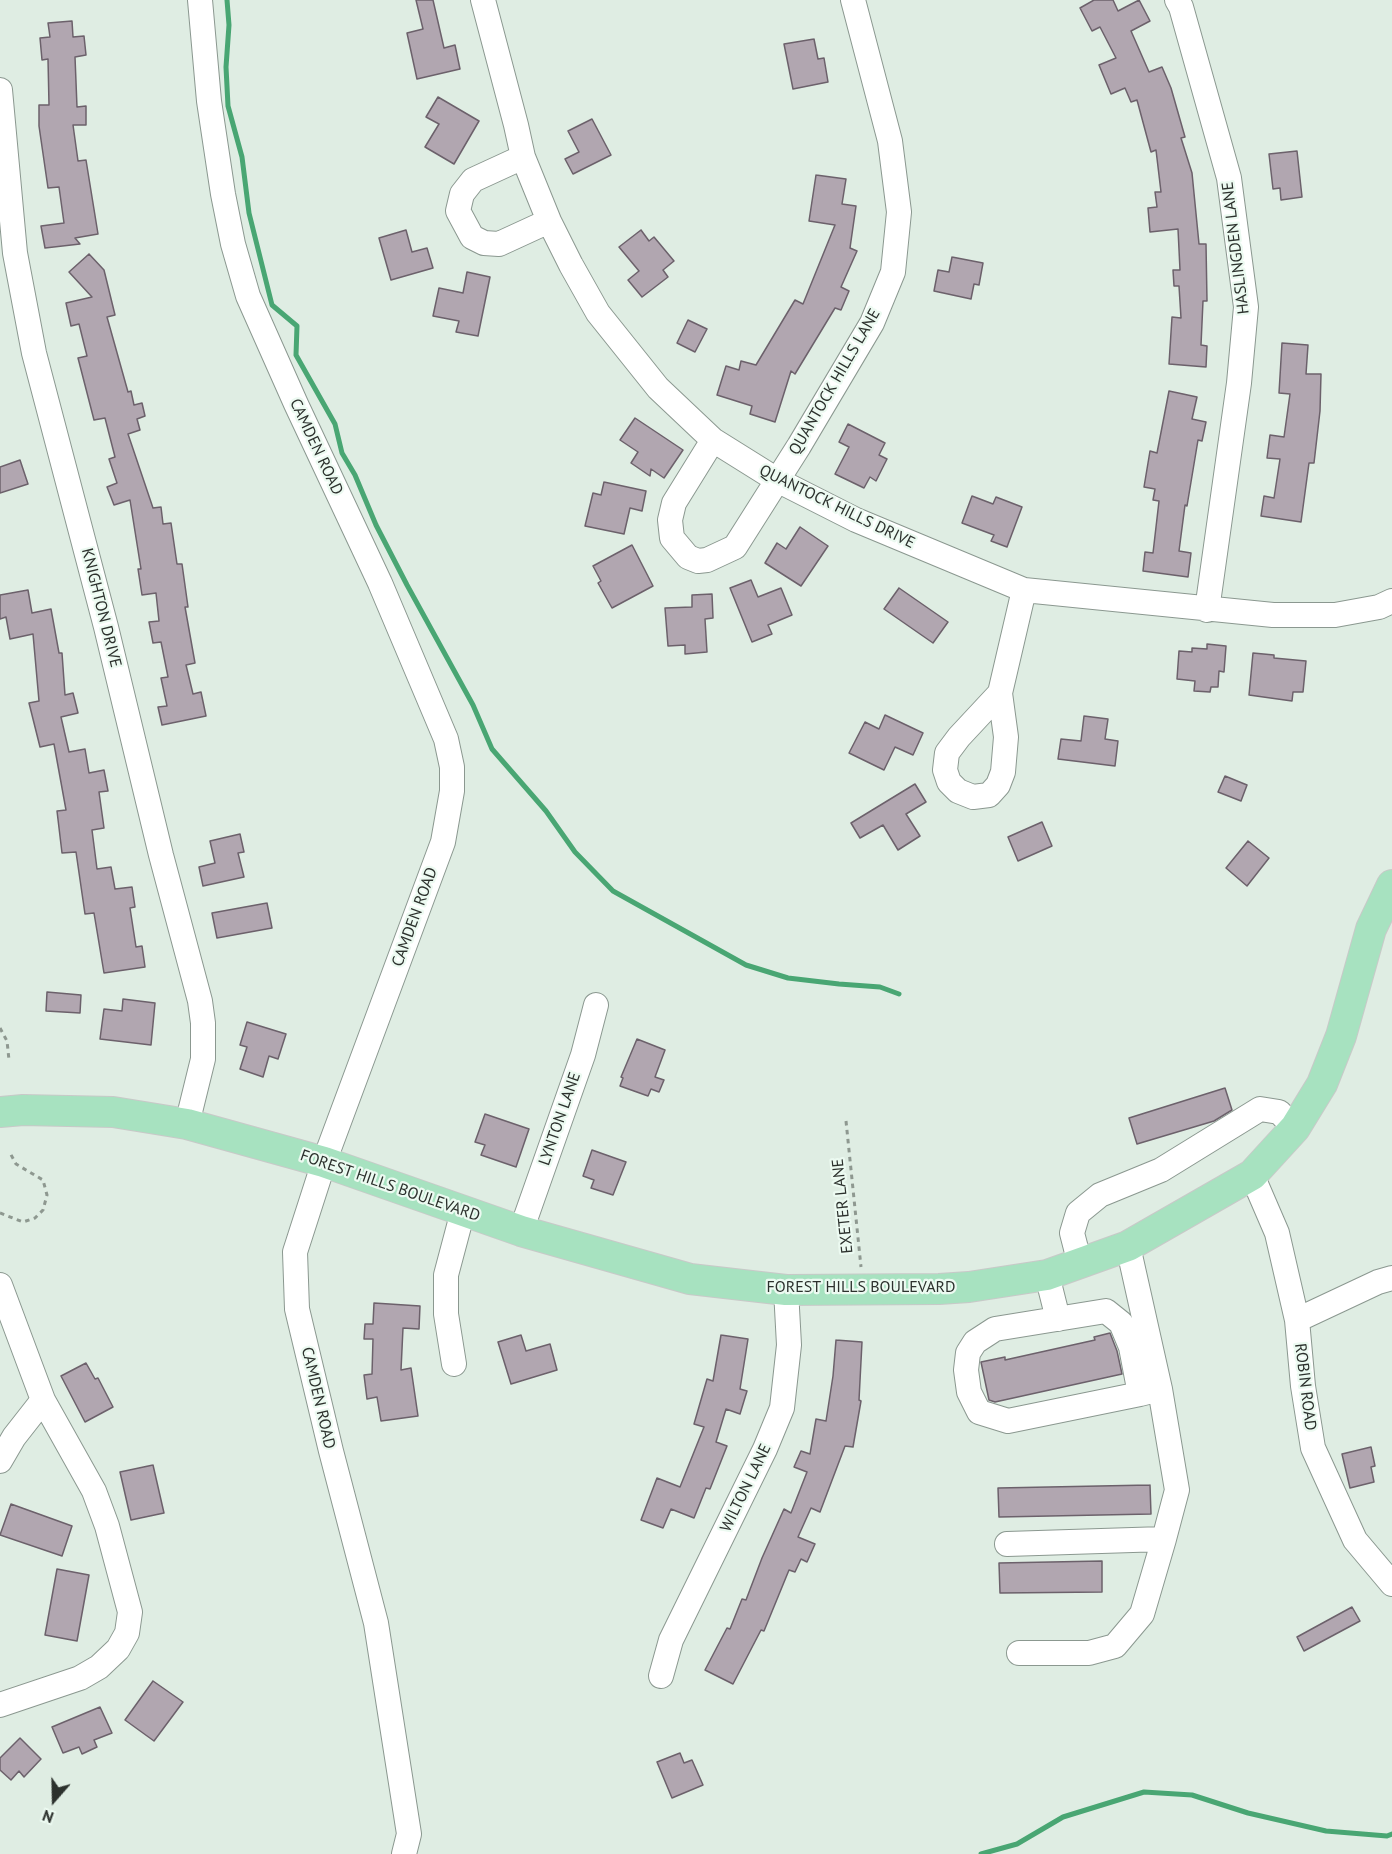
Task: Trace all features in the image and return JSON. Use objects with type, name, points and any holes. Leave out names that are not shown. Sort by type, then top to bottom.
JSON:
[{"type":"main road","name":"FOREST HILLS BOULEVARD","points":[[0,1112],[23,1110],[113,1112],[187,1124],[324,1162],[521,1231],[690,1278],[786,1290],[863,1290],[969,1287],[1047,1275],[1128,1246],[1252,1175],[1295,1128],[1322,1084],[1341,1036],[1371,929],[1392,885]]},
{"type":"street","name":"CAMDEN ROAD","points":[[200,0],[209,101],[223,194],[233,244],[248,296],[380,583],[446,740],[452,766],[452,791],[442,842],[324,1162],[295,1252],[297,1309],[330,1451],[376,1623],[409,1833],[404,1854]]},
{"type":"street","name":"QUANTOCK HILLS DRIVE","points":[[483,0],[523,157],[549,221],[571,266],[598,313],[658,388],[713,440],[777,480],[856,520],[1024,590],[1273,615],[1335,615],[1379,607],[1392,601]]},
{"type":"street","name":"QUANTOCK HILLS LANE","points":[[713,440],[674,503],[670,520],[672,538],[688,557],[698,561],[707,560],[735,547],[872,323],[893,272],[899,212],[890,141],[853,0]]},
{"type":"street","name":"HASLINGDEN LANE","points":[[1177,0],[1228,178],[1246,307],[1239,383],[1207,610]]},
{"type":"street","name":"KNIGHTON DRIVE","points":[[0,90],[15,253],[34,353],[200,1001],[203,1023],[203,1059],[187,1124]]},
{"type":"street","points":[[523,157],[473,180],[462,194],[458,211],[472,237],[484,243],[499,244],[549,221]]},
{"type":"street","points":[[1000,693],[1024,590]]},
{"type":"street","name":"LYNTON LANE","points":[[521,1231],[583,1055],[596,1005]]},
{"type":"street","points":[[1080,1264],[1072,1233],[1078,1214],[1100,1195],[1161,1170],[1260,1110],[1279,1112],[1295,1128]]},
{"type":"street","name":"ROBIN ROAD","points":[[1252,1175],[1277,1233],[1297,1320],[1303,1386],[1313,1448],[1355,1540],[1392,1584]]},
{"type":"street","points":[[454,1364],[446,1314],[446,1275],[464,1211]]},
{"type":"street","points":[[1019,1653],[1089,1653],[1115,1646],[1143,1614],[1164,1539],[1177,1490],[1150,1391],[1128,1246]]},
{"type":"street","points":[[1047,1275],[1058,1319]]},
{"type":"street","points":[[1297,1320],[1378,1282],[1392,1278]]},
{"type":"street","points":[[0,1285],[44,1400],[94,1491],[107,1526],[130,1612],[127,1633],[118,1649],[99,1667],[80,1678],[0,1705]]},
{"type":"street","name":"WILTON LANE","points":[[661,1676],[671,1640],[765,1449],[782,1408],[789,1345],[786,1290]]},
{"type":"street","points":[[1106,1311],[1121,1323],[1150,1391],[1008,1421],[979,1412],[969,1392],[966,1370],[968,1353],[975,1342],[995,1329],[1106,1311]]},
{"type":"street","points":[[0,1461],[14,1437],[44,1400]]},
{"type":"street","points":[[1006,1544],[1164,1539]]},
{"type":"path","points":[[0,1028],[7,1041],[9,1060]]},
{"type":"path","name":"EXETER LANE","points":[[846,1121],[863,1290]]},
{"type":"path","points":[[0,1214],[23,1222],[35,1218],[43,1210],[48,1195],[43,1180],[16,1164],[9,1152]]},
{"type":"building","points":[[416,0],[433,0],[444,48],[455,45],[460,69],[417,79],[407,33],[423,29]]},
{"type":"building","points":[[1094,0],[1113,0],[1118,11],[1139,0],[1150,21],[1131,31],[1149,72],[1162,67],[1171,88],[1185,137],[1181,138],[1192,173],[1199,244],[1206,244],[1207,301],[1203,301],[1201,345],[1207,346],[1206,367],[1169,364],[1172,317],[1181,318],[1179,286],[1174,286],[1173,270],[1180,270],[1178,229],[1150,232],[1148,208],[1157,207],[1155,192],[1161,192],[1156,150],[1151,152],[1137,100],[1131,102],[1125,88],[1111,94],[1099,65],[1116,58],[1100,27],[1092,31],[1080,8]]},
{"type":"building","points":[[72,21],[73,37],[84,36],[86,55],[75,57],[77,107],[86,106],[86,125],[73,125],[78,161],[86,160],[98,234],[75,238],[80,244],[45,248],[41,226],[64,223],[59,187],[48,188],[39,126],[39,105],[49,105],[48,59],[42,60],[40,38],[50,37],[48,23]]},
{"type":"building","points":[[814,39],[818,59],[824,58],[828,82],[793,89],[784,44]]},
{"type":"building","points":[[438,97],[479,121],[454,164],[425,147],[439,124],[426,117]]},
{"type":"building","points":[[592,119],[611,155],[573,174],[565,159],[579,152],[568,131]]},
{"type":"building","points":[[1297,151],[1302,197],[1281,200],[1280,188],[1273,189],[1269,154]]},
{"type":"building","points":[[816,175],[846,179],[842,204],[856,206],[850,248],[857,251],[841,287],[849,291],[841,310],[835,308],[795,374],[791,371],[775,422],[750,414],[752,406],[717,395],[726,366],[739,370],[741,361],[756,365],[795,300],[803,304],[835,225],[809,221]]},
{"type":"building","points":[[406,230],[412,252],[427,248],[433,268],[391,280],[379,238]]},
{"type":"building","points":[[641,230],[649,241],[654,237],[674,261],[663,270],[668,277],[642,297],[628,280],[639,271],[619,247]]},
{"type":"building","points":[[89,254],[104,270],[115,315],[107,317],[128,392],[131,391],[134,405],[142,403],[145,416],[137,419],[140,430],[128,434],[153,508],[161,507],[163,524],[171,523],[177,564],[182,564],[188,607],[185,607],[195,663],[186,665],[193,694],[201,692],[206,716],[162,725],[158,707],[167,706],[161,678],[168,677],[161,642],[153,643],[149,622],[159,621],[156,593],[142,595],[138,569],[141,569],[130,500],[114,505],[107,487],[117,483],[109,459],[115,457],[105,418],[94,420],[78,358],[87,356],[79,324],[71,326],[66,303],[92,297],[69,272]]},
{"type":"building","points":[[952,257],[983,263],[979,285],[974,284],[971,299],[934,291],[938,270],[949,272]]},
{"type":"building","points":[[467,272],[490,277],[478,336],[456,332],[459,321],[433,316],[439,288],[463,293]]},
{"type":"building","points":[[688,320],[707,329],[695,352],[677,343]]},
{"type":"building","points":[[1282,343],[1308,345],[1306,374],[1321,374],[1320,411],[1314,463],[1309,463],[1301,522],[1261,516],[1264,496],[1274,498],[1280,459],[1267,458],[1270,435],[1284,437],[1290,394],[1279,393]]},
{"type":"building","points":[[1169,391],[1197,397],[1192,419],[1206,422],[1202,441],[1198,440],[1187,506],[1185,505],[1179,551],[1191,553],[1188,577],[1143,571],[1145,552],[1153,553],[1159,501],[1153,500],[1155,489],[1144,487],[1150,451],[1157,453]]},
{"type":"building","points":[[635,418],[683,450],[664,478],[651,469],[650,476],[631,463],[638,452],[620,440]]},
{"type":"building","points":[[848,424],[885,443],[879,455],[887,459],[876,481],[870,477],[864,488],[835,474],[849,447],[839,442]]},
{"type":"building","points":[[20,460],[28,484],[0,493],[0,467]]},
{"type":"building","points":[[604,482],[646,491],[642,511],[630,508],[624,534],[585,526],[593,493],[601,495]]},
{"type":"building","points":[[972,496],[993,504],[996,497],[1022,507],[1007,547],[991,541],[994,535],[962,523]]},
{"type":"building","points":[[800,527],[828,546],[801,586],[765,563],[777,543],[786,549]]},
{"type":"building","points":[[632,545],[653,586],[612,608],[598,583],[601,581],[593,566]]},
{"type":"building","points":[[751,580],[758,597],[781,588],[792,615],[768,625],[772,634],[752,642],[730,588]]},
{"type":"building","points":[[899,588],[948,622],[933,643],[884,609]]},
{"type":"building","points":[[28,590],[32,613],[51,609],[59,653],[62,653],[65,695],[73,693],[78,713],[61,717],[69,752],[85,749],[89,773],[104,770],[108,791],[99,792],[104,828],[92,830],[97,869],[111,867],[115,889],[132,887],[135,907],[130,908],[136,947],[142,946],[145,967],[104,973],[94,913],[85,914],[76,852],[62,853],[57,811],[66,810],[54,744],[40,747],[29,703],[39,701],[33,634],[10,639],[6,617],[0,619],[0,595]]},
{"type":"building","points":[[712,594],[713,618],[705,619],[707,652],[685,654],[685,645],[668,646],[665,608],[692,607],[692,595]]},
{"type":"building","points":[[1207,644],[1226,646],[1224,672],[1219,671],[1218,687],[1211,687],[1210,692],[1194,691],[1195,681],[1177,679],[1179,651],[1192,652],[1192,648],[1207,649]]},
{"type":"building","points":[[1253,653],[1274,655],[1274,658],[1306,661],[1303,692],[1293,692],[1292,701],[1249,695]]},
{"type":"building","points":[[885,715],[923,733],[913,755],[895,747],[884,770],[849,753],[865,722],[879,729]]},
{"type":"building","points":[[1084,716],[1108,719],[1105,739],[1118,741],[1115,766],[1058,759],[1061,739],[1081,741]]},
{"type":"building","points":[[1225,776],[1247,785],[1241,801],[1218,792]]},
{"type":"building","points":[[915,784],[926,802],[906,814],[920,836],[898,850],[883,825],[860,838],[851,823]]},
{"type":"building","points":[[1042,822],[1052,846],[1018,861],[1008,837]]},
{"type":"building","points":[[240,834],[244,852],[238,853],[244,877],[203,886],[199,867],[215,863],[210,841]]},
{"type":"building","points":[[1248,841],[1269,858],[1247,886],[1226,868]]},
{"type":"building","points":[[267,903],[272,928],[217,938],[212,913]]},
{"type":"building","points":[[47,992],[81,995],[80,1013],[46,1011]]},
{"type":"building","points":[[123,999],[155,1003],[151,1045],[100,1039],[104,1009],[122,1011]]},
{"type":"building","points":[[247,1022],[286,1034],[278,1059],[269,1056],[263,1077],[240,1069],[247,1047],[240,1045]]},
{"type":"building","points":[[637,1039],[665,1050],[655,1077],[664,1080],[659,1092],[651,1089],[648,1096],[620,1086],[623,1078],[621,1077]]},
{"type":"building","points":[[1225,1088],[1232,1110],[1214,1121],[1137,1144],[1129,1118]]},
{"type":"building","points":[[485,1114],[529,1129],[516,1167],[481,1155],[485,1145],[475,1142]]},
{"type":"building","points":[[592,1150],[626,1162],[613,1195],[591,1188],[594,1180],[583,1176]]},
{"type":"building","points":[[374,1303],[420,1306],[419,1329],[403,1328],[401,1370],[411,1368],[418,1416],[381,1421],[377,1397],[367,1399],[364,1375],[372,1374],[373,1339],[364,1339],[365,1324],[373,1324]]},
{"type":"building","points":[[1110,1333],[1122,1374],[995,1402],[989,1400],[981,1362],[1005,1357],[1005,1360],[1095,1340],[1094,1337]]},
{"type":"building","points":[[521,1335],[526,1351],[550,1344],[557,1370],[511,1384],[498,1342]]},
{"type":"building","points":[[721,1335],[748,1339],[740,1389],[747,1391],[740,1414],[726,1409],[716,1442],[727,1446],[710,1489],[706,1488],[694,1518],[671,1509],[663,1528],[641,1520],[657,1478],[680,1487],[704,1427],[694,1424],[707,1379],[713,1381]]},
{"type":"building","points":[[836,1340],[862,1342],[859,1400],[861,1401],[853,1447],[845,1446],[820,1512],[811,1508],[798,1537],[815,1544],[807,1562],[801,1559],[795,1572],[789,1570],[764,1631],[761,1630],[733,1684],[705,1670],[727,1628],[730,1629],[742,1599],[746,1600],[784,1509],[791,1513],[807,1472],[794,1467],[801,1451],[810,1454],[816,1419],[826,1421]]},
{"type":"building","points":[[86,1363],[95,1379],[98,1378],[113,1407],[85,1422],[61,1376]]},
{"type":"building","points":[[1371,1447],[1375,1466],[1371,1467],[1374,1482],[1350,1488],[1342,1454]]},
{"type":"building","points":[[153,1465],[164,1513],[131,1520],[120,1472]]},
{"type":"building","points":[[1150,1485],[1151,1514],[999,1517],[998,1488]]},
{"type":"building","points":[[11,1504],[72,1526],[62,1556],[0,1535]]},
{"type":"building","points":[[1102,1561],[1102,1592],[1000,1593],[999,1563]]},
{"type":"building","points":[[57,1569],[89,1575],[77,1641],[45,1635]]},
{"type":"building","points":[[1352,1607],[1360,1621],[1304,1651],[1297,1637]]},
{"type":"building","points":[[153,1681],[183,1702],[154,1741],[125,1720]]},
{"type":"building","points":[[100,1707],[112,1733],[94,1740],[97,1747],[82,1754],[79,1747],[63,1753],[52,1727]]},
{"type":"building","points":[[20,1738],[41,1759],[24,1777],[19,1771],[11,1780],[0,1770],[0,1758]]},
{"type":"building","points":[[680,1753],[684,1763],[692,1760],[703,1785],[672,1798],[657,1762]]},
{"type":"waterway","points":[[227,0],[228,106],[242,157],[249,213],[272,305],[297,326],[296,355],[335,424],[342,453],[355,475],[376,525],[473,705],[492,749],[546,811],[575,852],[613,891],[746,965],[788,978],[880,987],[899,994]]},
{"type":"waterway","points":[[981,1854],[1017,1844],[1063,1817],[1144,1792],[1192,1795],[1248,1813],[1326,1831],[1387,1836],[1392,1834]]}]
